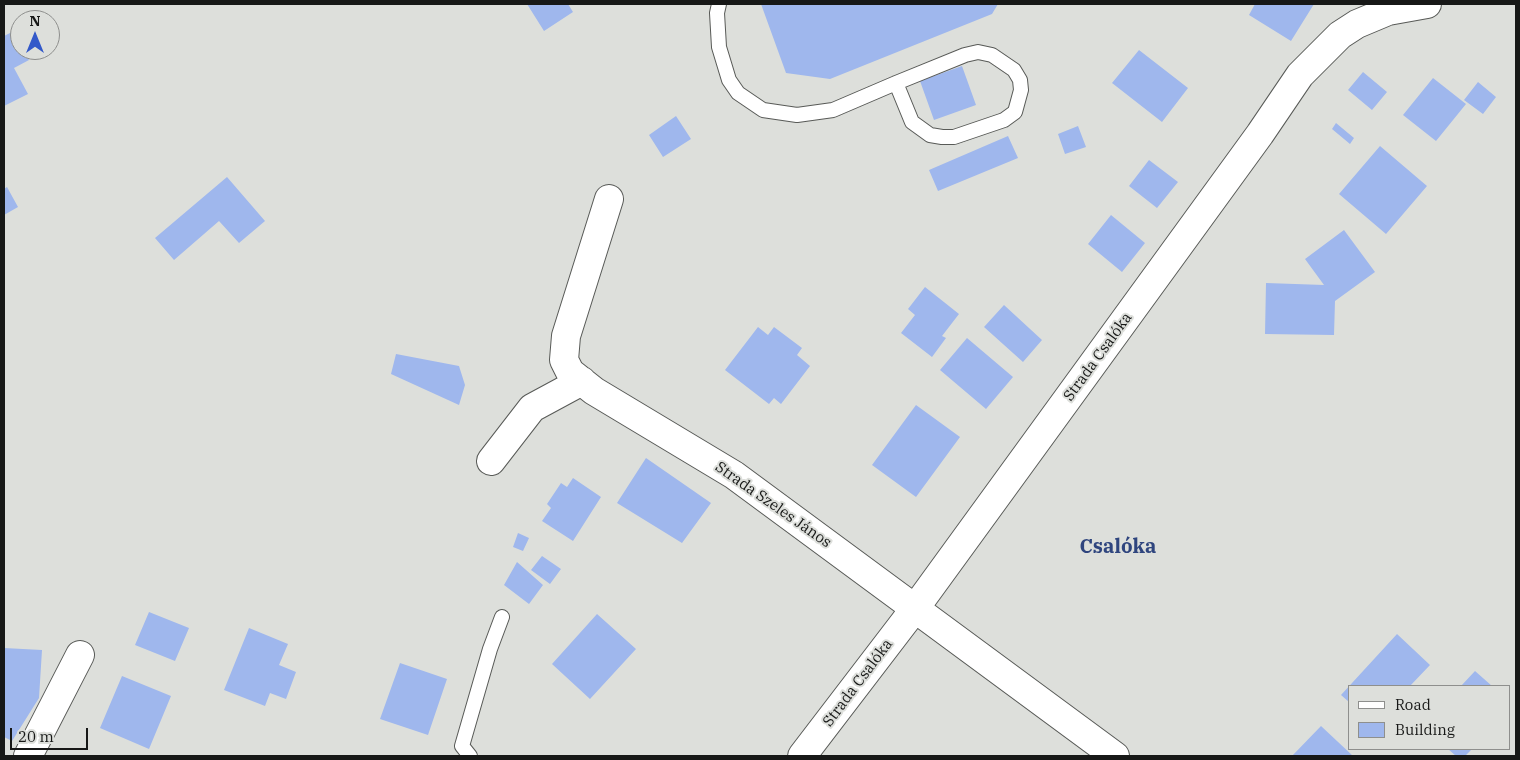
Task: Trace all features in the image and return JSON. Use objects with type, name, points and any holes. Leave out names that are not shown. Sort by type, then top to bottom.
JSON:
[{"type":"street","name":"Strada Csalóka","points":[[802,756],[916,608],[1260,134],[1300,75],[1340,35],[1357,24],[1388,11],[1427,4]]},
{"type":"street","name":"Strada Szeles János","points":[[609,198],[566,336],[564,360],[570,372],[734,475],[1115,756]]},
{"type":"street","points":[[491,461],[532,408],[582,381]]},
{"type":"street","points":[[28,756],[80,655]]},
{"type":"lane","points":[[719,4],[717,13],[719,46],[729,80],[738,93],[764,110],[780,114],[814,114],[833,110],[896,83],[965,55],[978,52],[992,55],[1014,70],[1020,80],[1021,90],[1015,112],[1004,120],[954,137],[942,137],[930,135],[912,122],[896,83]]},
{"type":"lane","points":[[470,756],[462,746],[490,649],[502,617]]},
{"type":"building","points":[[527,4],[568,4],[573,12],[544,31]]},
{"type":"building","points":[[761,4],[998,4],[992,14],[830,79],[786,73]]},
{"type":"building","points":[[1255,4],[1314,4],[1291,41],[1249,15]]},
{"type":"building","points":[[10,33],[10,60],[29,60],[14,68],[28,94],[4,106],[4,36]]},
{"type":"building","points":[[1139,50],[1188,88],[1162,122],[1112,83]]},
{"type":"building","points":[[962,66],[976,105],[934,120],[920,81]]},
{"type":"building","points":[[1363,72],[1387,92],[1372,110],[1348,90]]},
{"type":"building","points":[[1433,78],[1466,104],[1436,141],[1403,115]]},
{"type":"building","points":[[1478,82],[1496,97],[1483,114],[1464,100]]},
{"type":"building","points":[[676,116],[691,139],[663,157],[649,135]]},
{"type":"building","points":[[1336,123],[1354,138],[1350,144],[1332,129]]},
{"type":"building","points":[[1078,126],[1086,147],[1065,154],[1058,134]]},
{"type":"building","points":[[1008,136],[1018,158],[938,191],[929,170]]},
{"type":"building","points":[[1380,146],[1427,186],[1386,234],[1339,194]]},
{"type":"building","points":[[1149,160],[1178,182],[1157,208],[1129,186]]},
{"type":"building","points":[[227,177],[265,221],[239,243],[219,221],[174,260],[155,238]]},
{"type":"building","points":[[7,187],[18,207],[4,215],[4,189]]},
{"type":"building","points":[[1111,215],[1145,243],[1122,272],[1088,244]]},
{"type":"building","points":[[1344,230],[1375,272],[1335,301],[1334,335],[1265,334],[1266,283],[1324,285],[1305,259]]},
{"type":"building","points":[[925,287],[959,314],[942,336],[946,338],[932,357],[901,333],[915,315],[908,309]]},
{"type":"building","points":[[1004,305],[1042,340],[1023,362],[984,327]]},
{"type":"building","points":[[758,327],[768,335],[774,327],[802,348],[797,355],[810,366],[781,404],[774,398],[769,404],[725,370]]},
{"type":"building","points":[[967,338],[1013,377],[986,409],[940,370]]},
{"type":"building","points":[[396,354],[459,366],[465,385],[459,405],[391,374]]},
{"type":"building","points":[[916,405],[960,437],[916,497],[872,465]]},
{"type":"building","points":[[646,458],[711,503],[682,543],[617,503]]},
{"type":"building","points":[[573,478],[601,497],[573,541],[542,521],[551,508],[547,504],[561,483],[567,487]]},
{"type":"building","points":[[518,533],[529,538],[523,551],[513,547]]},
{"type":"building","points":[[542,556],[561,569],[550,584],[531,570]]},
{"type":"building","points":[[517,562],[543,585],[529,604],[504,585]]},
{"type":"building","points":[[149,612],[189,628],[175,661],[135,645]]},
{"type":"building","points":[[597,614],[636,649],[590,699],[552,664]]},
{"type":"building","points":[[249,628],[288,644],[279,665],[296,672],[286,699],[270,693],[265,706],[224,690]]},
{"type":"building","points":[[1397,634],[1430,665],[1411,685],[1350,685]]},
{"type":"building","points":[[4,648],[42,650],[39,698],[12,741],[4,737]]},
{"type":"building","points":[[400,663],[447,679],[428,735],[380,719]]},
{"type":"building","points":[[1475,671],[1491,685],[1462,685]]},
{"type":"building","points":[[122,676],[171,696],[149,749],[100,728]]},
{"type":"building","points":[[1348,687],[1348,701],[1341,695]]},
{"type":"building","points":[[1321,726],[1353,756],[1292,756]]},
{"type":"building","points":[[1449,750],[1471,750],[1465,756],[1456,756]]},
{"type":"district","name":"Csalóka","points":[[1118,547]]}]
